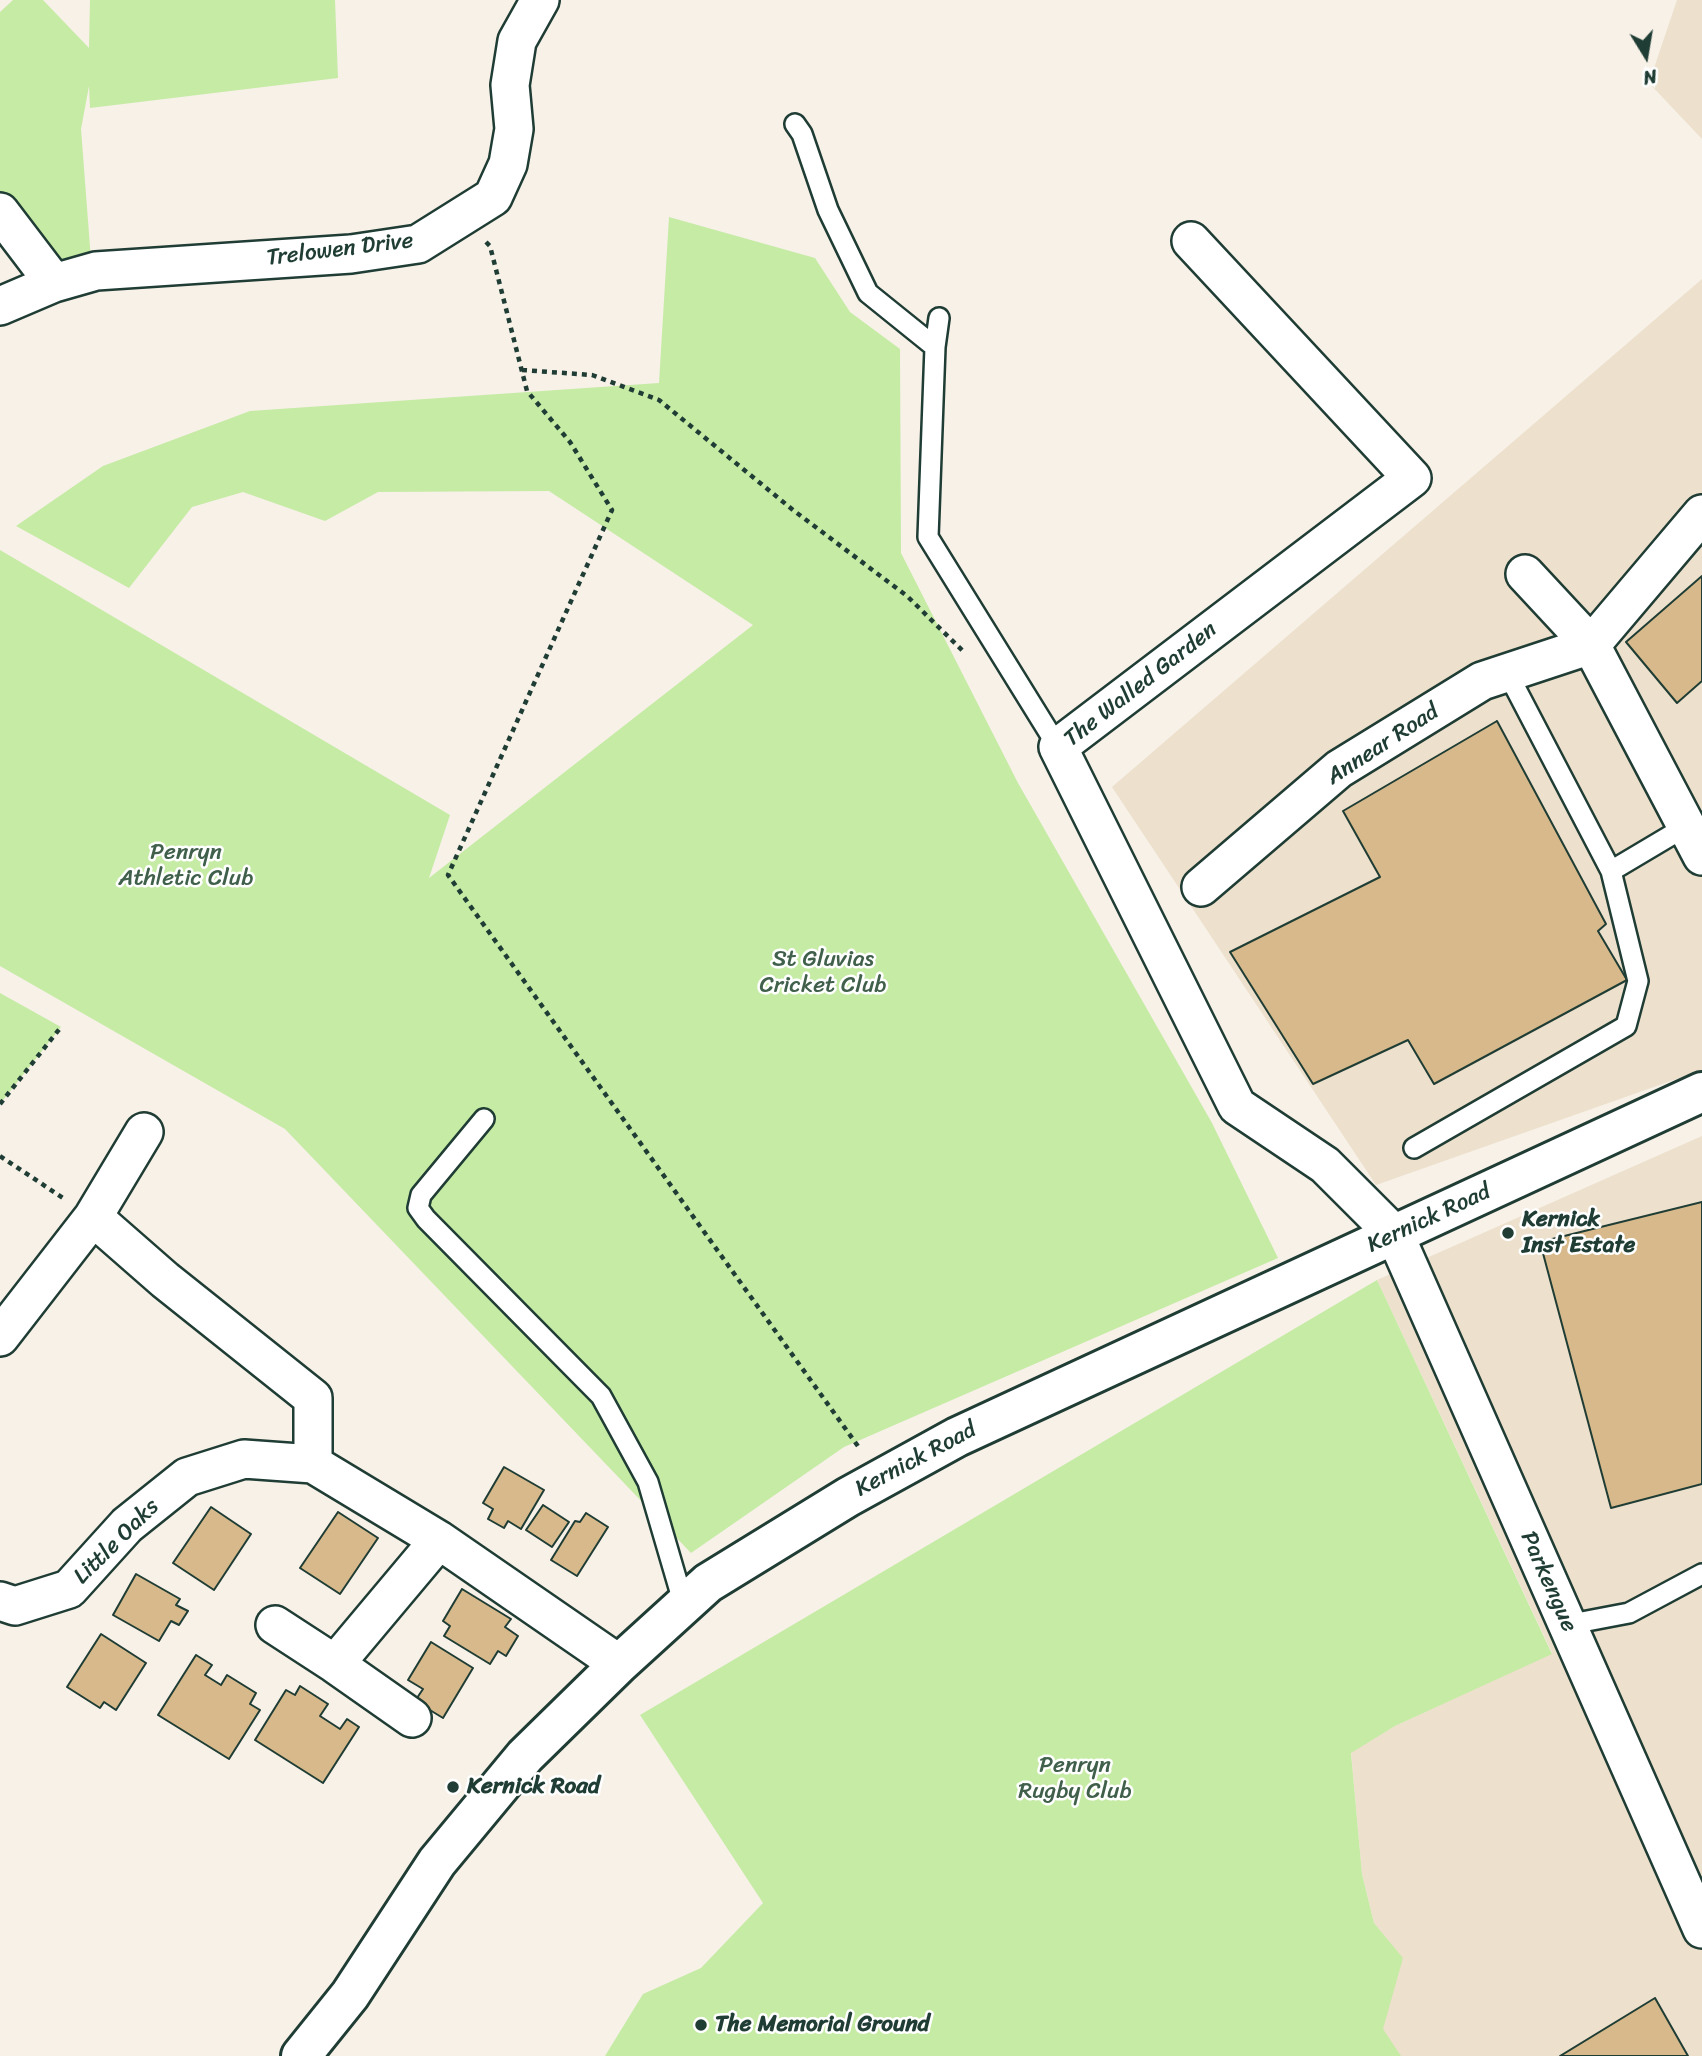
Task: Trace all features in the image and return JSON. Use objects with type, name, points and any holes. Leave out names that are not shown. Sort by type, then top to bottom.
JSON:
[{"type":"street","name":"Trelowen Drive","points":[[0,306],[54,283],[96,271],[352,254],[418,244],[493,197],[508,164],[514,129],[510,85],[517,41],[540,0]]},
{"type":"street","points":[[0,212],[54,283]]},
{"type":"street","name":"The Walled Garden","points":[[1191,241],[1412,478],[1058,747],[1237,1106],[1325,1165],[1395,1235]]},
{"type":"street","points":[[1591,645],[1702,514]]},
{"type":"street","points":[[1525,574],[1591,645],[1693,842]]},
{"type":"street","name":"Annear Road","points":[[1201,887],[1339,769],[1482,681],[1591,645]]},
{"type":"street","name":"Kernick Road","points":[[301,2056],[350,1995],[437,1862],[525,1756],[619,1664],[708,1583],[848,1497],[957,1437],[1702,1092]]},
{"type":"street","points":[[0,1337],[93,1217],[144,1132]]},
{"type":"street","points":[[93,1217],[165,1280],[313,1398],[313,1464]]},
{"type":"street","name":"Parkengue","points":[[1395,1235],[1702,1928]]},
{"type":"street","name":"Little Oaks","points":[[0,1601],[15,1606],[69,1589],[127,1525],[187,1477],[244,1459],[313,1464],[439,1540],[619,1664]]},
{"type":"street","points":[[335,1664],[439,1540]]},
{"type":"street","points":[[275,1625],[412,1718]]},
{"type":"lane","points":[[795,124],[802,134],[828,210],[868,293],[935,347]]},
{"type":"lane","points":[[939,318],[935,347],[928,537],[1058,747]]},
{"type":"lane","points":[[1413,1148],[1626,1026],[1638,981],[1611,871],[1507,672]]},
{"type":"lane","points":[[1611,871],[1693,842]]},
{"type":"lane","points":[[484,1119],[421,1195],[418,1208],[601,1396],[648,1482],[684,1605]]},
{"type":"lane","points":[[1566,1625],[1629,1613],[1702,1574]]},
{"type":"path","points":[[459,218],[490,246],[527,391],[570,442],[612,510],[449,875],[881,1478]]},
{"type":"path","points":[[522,370],[592,375],[659,400],[793,510],[907,596],[966,655]]},
{"type":"path","points":[[0,1104],[61,1027]]},
{"type":"path","points":[[0,1156],[93,1217]]},
{"type":"shaded area","points":[[1677,0],[1702,0],[1702,139],[1649,83]]},
{"type":"shaded area","points":[[1702,279],[1702,1070],[1376,1185],[1112,787]]},
{"type":"shaded area","points":[[1702,1136],[1702,2056],[1338,2056],[1403,1959],[1374,1923],[1362,1874],[1351,1752],[1395,1726],[1552,1653],[1377,1280]]},
{"type":"green space","points":[[13,0],[43,0],[89,48],[90,0],[335,0],[338,78],[90,108],[89,86],[81,129],[91,260],[65,263],[49,251],[0,197],[0,12]]},
{"type":"green space","points":[[669,217],[815,258],[850,312],[900,349],[901,553],[1018,783],[1212,1123],[1278,1258],[844,1447],[691,1553],[285,1129],[0,966],[0,550],[450,815],[429,878],[753,625],[549,491],[378,492],[325,521],[243,492],[192,507],[129,588],[16,526],[103,466],[250,411],[659,383]]},
{"type":"green space","points":[[0,993],[61,1027],[0,1104]]},
{"type":"green space","name":"Penryn Rugby Club","points":[[1377,1280],[1552,1654],[1395,1726],[1351,1753],[1362,1874],[1374,1923],[1403,1958],[1383,2029],[1401,2056],[605,2056],[643,1994],[701,1968],[763,1903],[640,1715]]},
{"type":"building","points":[[1702,576],[1702,681],[1677,703],[1626,642]]},
{"type":"building","points":[[1497,721],[1606,924],[1598,931],[1627,980],[1434,1084],[1408,1040],[1313,1084],[1230,952],[1380,877],[1343,811]]},
{"type":"building","points":[[1702,1202],[1702,1484],[1611,1508],[1540,1242]]},
{"type":"building","points":[[504,1467],[544,1490],[521,1529],[508,1521],[504,1528],[488,1519],[493,1509],[483,1503]]},
{"type":"building","points":[[543,1505],[569,1522],[552,1547],[526,1530]]},
{"type":"building","points":[[211,1507],[251,1534],[214,1590],[173,1563]]},
{"type":"building","points":[[338,1512],[378,1538],[340,1594],[300,1568]]},
{"type":"building","points":[[586,1513],[608,1527],[577,1576],[551,1560],[575,1521],[580,1522]]},
{"type":"building","points":[[136,1574],[180,1599],[176,1605],[188,1611],[179,1625],[171,1621],[159,1641],[113,1615]]},
{"type":"building","points":[[462,1589],[511,1619],[505,1627],[518,1636],[506,1656],[498,1651],[490,1664],[444,1636],[450,1626],[443,1621]]},
{"type":"building","points":[[101,1634],[146,1663],[116,1710],[104,1702],[100,1708],[67,1687]]},
{"type":"building","points":[[431,1642],[473,1668],[443,1718],[415,1701],[423,1689],[408,1680]]},
{"type":"building","points":[[196,1655],[212,1665],[205,1675],[221,1685],[227,1675],[256,1693],[250,1704],[260,1710],[229,1759],[158,1715]]},
{"type":"building","points":[[300,1686],[328,1704],[320,1716],[340,1729],[347,1719],[359,1727],[323,1783],[255,1740],[286,1690],[295,1695]]},
{"type":"building","points":[[1655,1998],[1688,2056],[1560,2056]]},
{"type":"place","name":"Kernick Inst Estate","points":[[1508,1233]]},
{"type":"place","name":"Kernick Road","points":[[453,1787]]},
{"type":"place","name":"The Memorial Ground","points":[[701,2025]]},
{"type":"park label","name":"Penryn Athletic Club","points":[[186,866]]},
{"type":"park label","name":"St Gluvias Cricket Club","points":[[823,973]]}]
